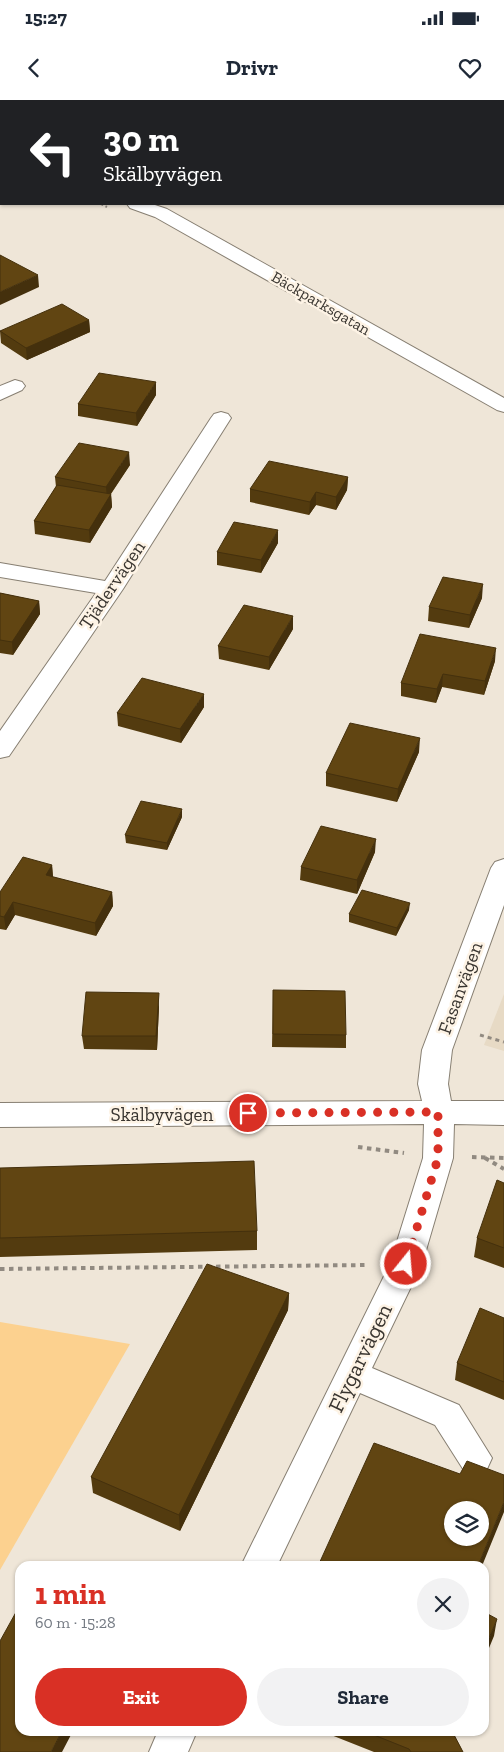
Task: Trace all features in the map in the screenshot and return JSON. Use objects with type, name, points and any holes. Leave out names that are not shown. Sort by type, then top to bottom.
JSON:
[{"type":"street","name":"Bäckparksgatan","points":[[139,205],[161,213],[504,406]]},
{"type":"street","name":"Tjädervägen","points":[[0,750],[111,589],[221,418]]},
{"type":"street","points":[[0,570],[111,589]]},
{"type":"street","name":"Fasanvägen","points":[[438,1112],[433,1084],[437,1050],[504,868]]},
{"type":"street","name":"Flygarvägen","points":[[261,1561],[406,1264],[438,1158],[438,1112]]},
{"type":"street","name":"Skälbyvägen","points":[[0,1115],[504,1113]]},
{"type":"street","points":[[352,1374],[447,1415],[475,1458]]},
{"type":"path","points":[[484,1157],[504,1169]]},
{"type":"path","points":[[0,1268],[406,1264]]},
{"type":"shaded area","points":[[504,994],[504,1051],[484,1045]]},
{"type":"shaded area","points":[[0,1322],[130,1344],[0,1570]]},
{"type":"building","points":[[0,255],[38,275],[0,292]]},
{"type":"building","points":[[62,304],[89,320],[26,348],[0,331]]},
{"type":"building","points":[[99,373],[156,382],[136,413],[78,404]]},
{"type":"building","points":[[79,443],[129,452],[106,487],[55,477]]},
{"type":"building","points":[[269,461],[348,477],[336,497],[316,492],[310,502],[250,489]]},
{"type":"building","points":[[57,485],[111,494],[89,530],[34,521]]},
{"type":"building","points":[[234,522],[278,530],[261,560],[217,552]]},
{"type":"building","points":[[443,577],[483,584],[470,615],[429,607]]},
{"type":"building","points":[[0,593],[39,601],[12,642],[0,640]]},
{"type":"building","points":[[244,605],[293,616],[269,657],[218,646]]},
{"type":"building","points":[[420,634],[496,648],[485,681],[443,674],[437,689],[401,683]]},
{"type":"building","points":[[142,678],[204,694],[180,729],[117,713]]},
{"type":"building","points":[[350,723],[420,738],[398,789],[326,773]]},
{"type":"building","points":[[141,801],[182,809],[167,843],[125,835]]},
{"type":"building","points":[[321,826],[376,839],[357,880],[301,867]]},
{"type":"building","points":[[23,857],[52,865],[46,875],[112,892],[95,923],[13,902],[4,917],[0,916],[0,892]]},
{"type":"building","points":[[362,890],[410,903],[397,928],[349,914]]},
{"type":"building","points":[[273,990],[345,991],[346,1035],[273,1034]]},
{"type":"building","points":[[86,992],[159,993],[156,1036],[82,1036]]},
{"type":"building","points":[[254,1161],[257,1231],[0,1238],[0,1168]]},
{"type":"building","points":[[497,1180],[504,1183],[504,1248],[477,1238]]},
{"type":"building","points":[[207,1264],[289,1293],[179,1515],[91,1477]]},
{"type":"building","points":[[480,1308],[504,1318],[504,1382],[457,1363]]},
{"type":"building","points":[[374,1443],[460,1474],[467,1461],[504,1475],[504,1502],[489,1539],[489,1501],[444,1501],[444,1546],[486,1546],[480,1561],[320,1561]]},
{"type":"building","points":[[15,1614],[15,1736],[59,1736],[51,1752],[0,1752],[0,1641]]},
{"type":"building","points":[[489,1615],[497,1619],[489,1638]]},
{"type":"building","points":[[376,1736],[455,1736],[463,1752],[411,1752],[409,1749]]},
{"type":"route","points":[[248,1113],[438,1112],[438,1158],[406,1264]]}]
